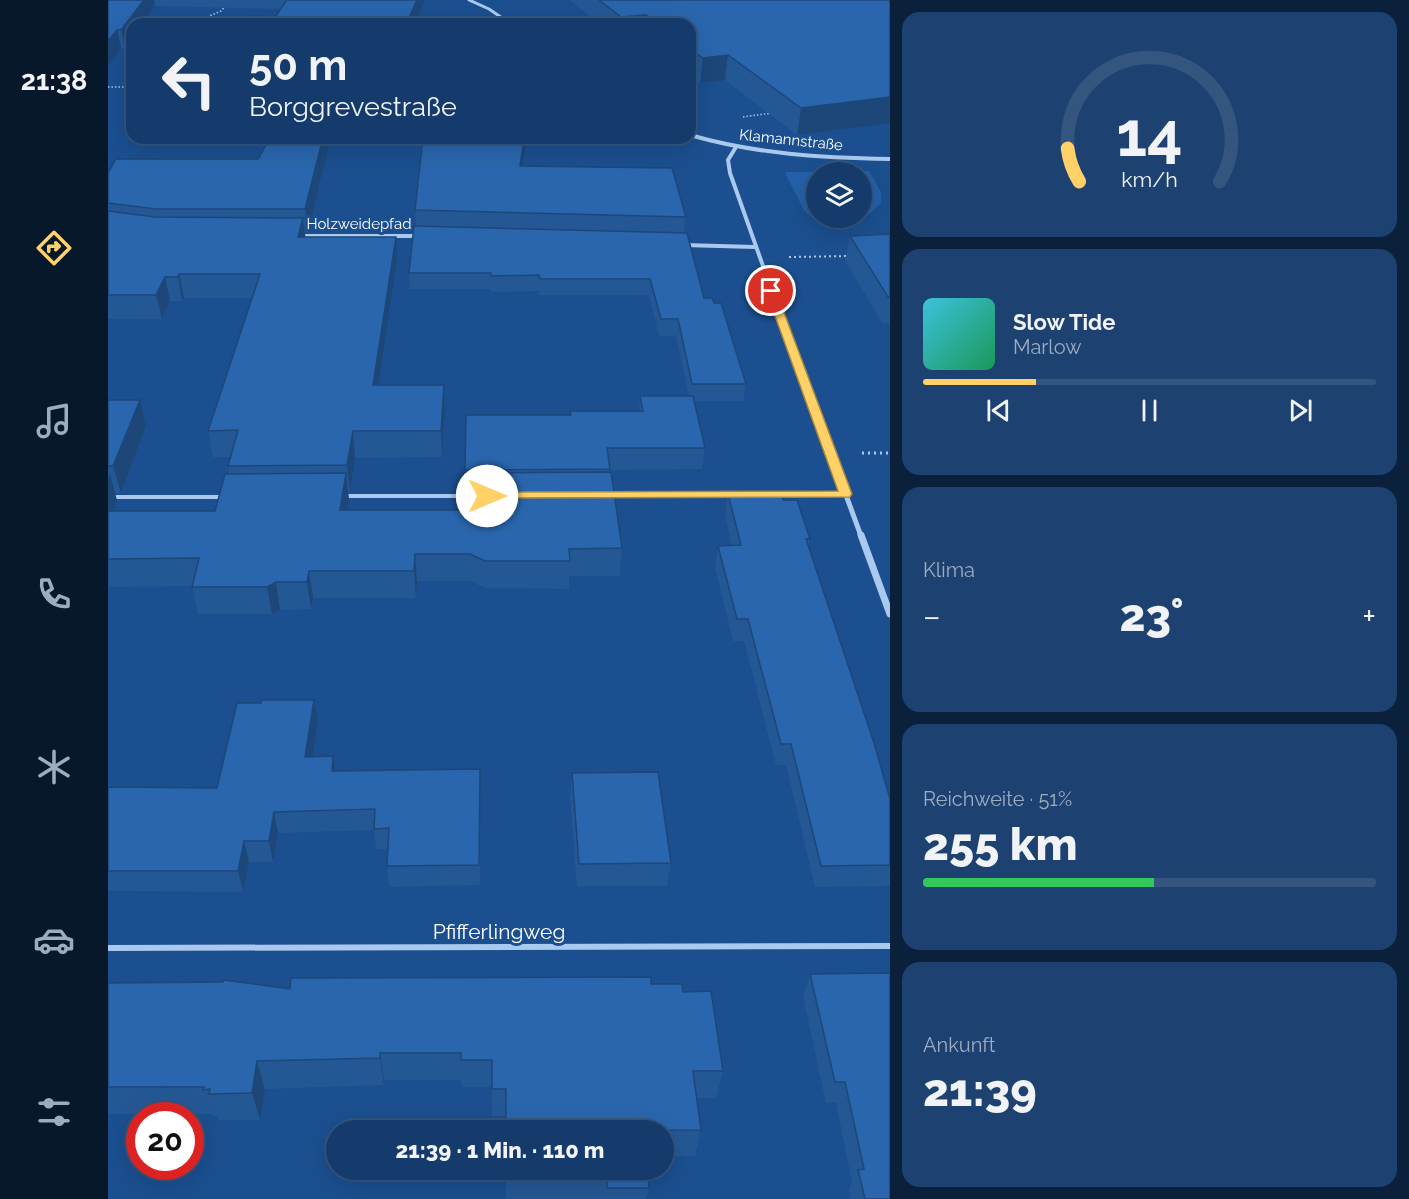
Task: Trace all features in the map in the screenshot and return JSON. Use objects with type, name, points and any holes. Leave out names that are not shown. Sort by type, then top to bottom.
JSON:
[{"type":"street","points":[[469,0],[502,18]]},
{"type":"street","name":"Klamannstraße","points":[[696,137],[736,147],[810,157],[890,159]]},
{"type":"street","points":[[736,147],[728,160],[730,173],[890,614]]},
{"type":"street","name":"Holzweidepfad","points":[[291,236],[432,236]]},
{"type":"street","points":[[672,245],[755,247]]},
{"type":"lane","points":[[771,495],[846,494]]},
{"type":"lane","points":[[605,495],[735,495]]},
{"type":"lane","points":[[333,496],[475,496]]},
{"type":"lane","points":[[108,497],[226,497]]},
{"type":"lane","name":"Pfifferlingweg","points":[[108,948],[890,946]]},
{"type":"path","points":[[205,18],[221,11],[231,0]]},
{"type":"path","points":[[108,87],[126,87]]},
{"type":"path","points":[[735,118],[780,112]]},
{"type":"path","points":[[782,257],[854,255]]},
{"type":"path","points":[[861,453],[890,453]]},
{"type":"shaded area","points":[[786,172],[806,172],[806,212],[786,175]]},
{"type":"shaded area","points":[[872,176],[881,192],[881,203],[872,211]]},
{"type":"building","points":[[108,0],[144,0],[130,18],[126,18],[126,23],[121,30],[117,30],[108,41]]},
{"type":"building","points":[[287,0],[417,0],[409,18],[274,18]]},
{"type":"building","points":[[599,0],[890,0],[890,97],[801,108],[728,55],[703,58],[696,53],[696,18],[650,18],[646,15],[621,17]]},
{"type":"building","points":[[267,144],[321,144],[305,209],[156,209],[108,203],[108,173],[116,159],[258,159]]},
{"type":"building","points":[[422,144],[523,144],[520,166],[672,168],[686,217],[415,210]]},
{"type":"building","points":[[108,211],[155,217],[303,218],[298,237],[396,237],[373,385],[444,385],[441,431],[353,431],[347,465],[228,466],[238,430],[208,431],[260,274],[179,274],[178,277],[165,277],[156,295],[108,295]]},
{"type":"building","points":[[414,226],[687,233],[704,298],[712,298],[714,303],[721,303],[746,384],[692,384],[678,319],[661,319],[650,279],[540,279],[539,275],[409,273]]},
{"type":"building","points":[[890,234],[890,297],[888,297],[850,236]]},
{"type":"building","points":[[640,396],[693,396],[705,448],[607,448],[610,469],[465,470],[466,415],[571,415],[570,411],[643,411]]},
{"type":"building","points":[[108,400],[140,400],[113,466],[108,466]]},
{"type":"building","points":[[611,472],[622,548],[569,549],[570,561],[485,561],[470,554],[415,554],[414,571],[309,571],[307,582],[276,582],[267,587],[192,587],[199,558],[108,559],[108,511],[215,511],[225,474],[346,473],[340,510],[463,510],[464,473]]},
{"type":"building","points":[[781,493],[783,500],[797,500],[810,539],[806,539],[874,743],[890,799],[890,865],[821,866],[791,744],[781,744],[748,619],[737,619],[718,546],[741,545],[728,494]]},
{"type":"building","points":[[261,700],[314,700],[305,757],[333,756],[332,771],[480,769],[479,865],[387,866],[389,828],[374,829],[375,809],[274,812],[269,841],[244,841],[238,871],[108,871],[108,787],[217,788],[237,703],[261,703]]},
{"type":"building","points":[[658,772],[671,863],[579,864],[572,773]]},
{"type":"building","points":[[890,973],[890,1199],[865,1199],[858,1170],[864,1169],[845,1082],[835,1082],[810,974]]},
{"type":"building","points":[[651,977],[651,984],[682,984],[683,992],[711,991],[723,1071],[693,1071],[701,1130],[674,1130],[674,1120],[506,1120],[506,1089],[492,1089],[492,1060],[461,1060],[461,1053],[380,1053],[380,1058],[257,1061],[252,1093],[209,1094],[210,1089],[203,1090],[204,1087],[108,1087],[108,983],[223,982],[224,980],[290,989],[291,978]]},
{"type":"building","points":[[607,1180],[648,1180],[649,1188],[607,1188]]},
{"type":"route","points":[[487,496],[846,494],[771,291]]}]
